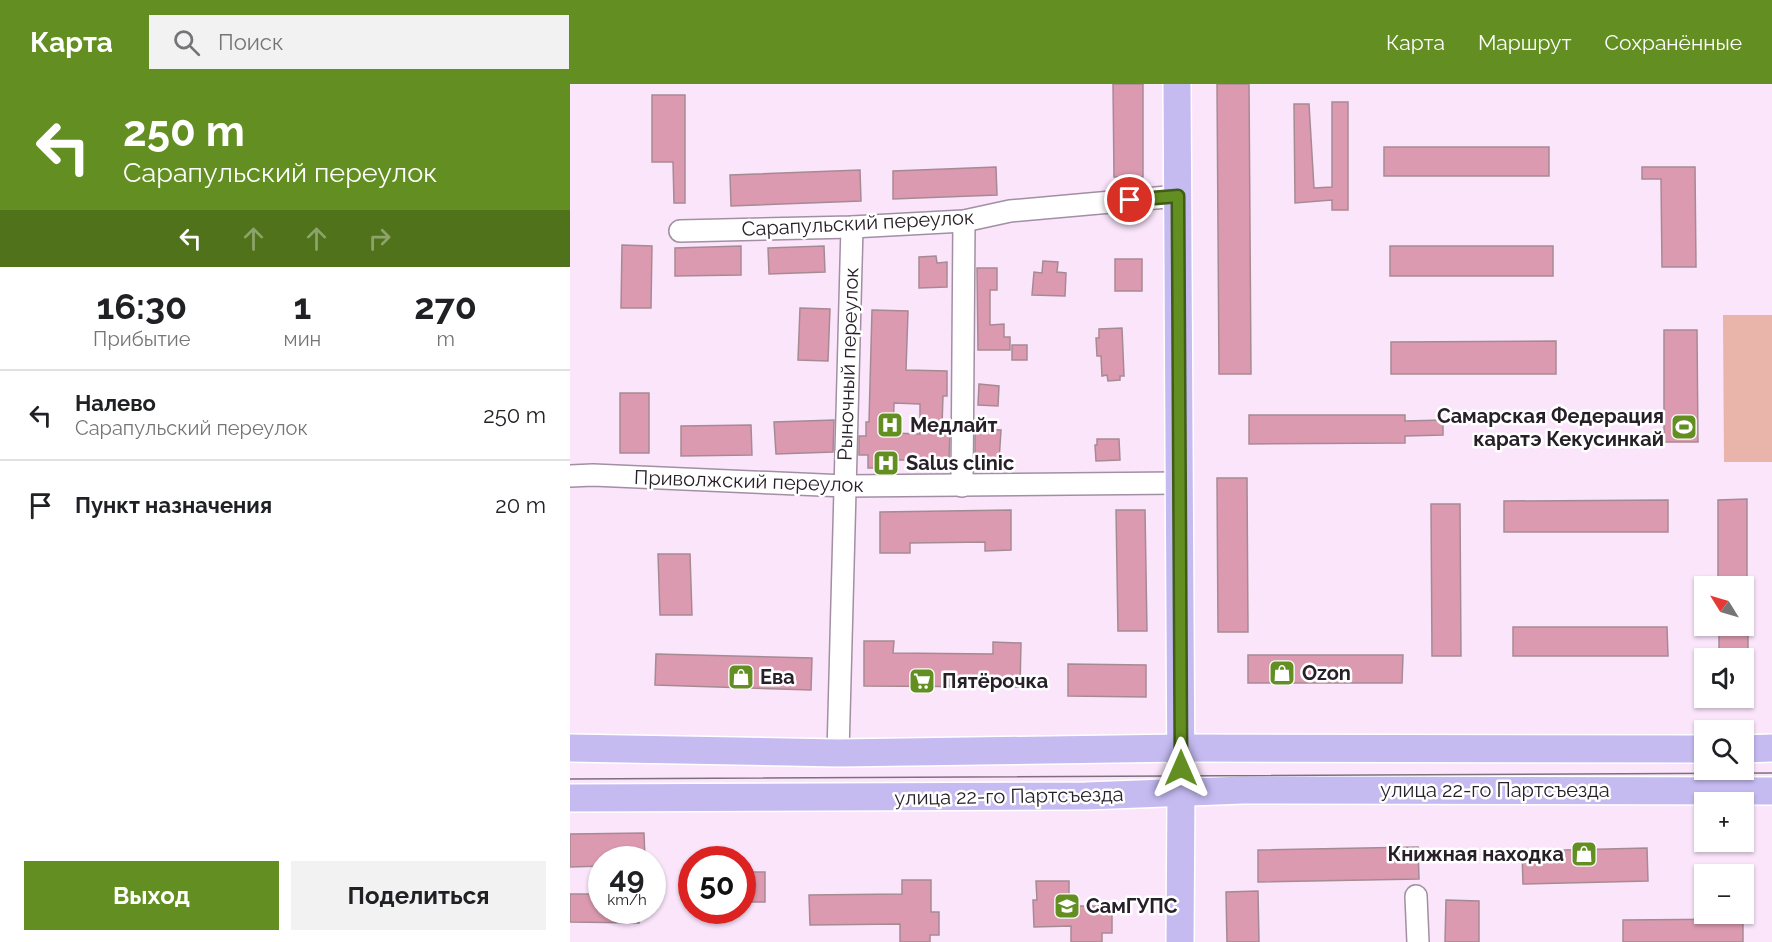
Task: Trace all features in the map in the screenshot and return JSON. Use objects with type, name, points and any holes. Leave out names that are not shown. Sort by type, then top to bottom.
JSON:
[{"type":"main road","points":[[1177,84],[1180,942]]},
{"type":"main road","name":"улица 22-го Партсъезда","points":[[570,748],[837,753],[1180,748],[1694,749]]},
{"type":"main road","points":[[1754,749],[1772,748]]},
{"type":"main road","name":"улица 22-го Партсъезда","points":[[570,798],[1086,796],[1243,790],[1772,791]]},
{"type":"street","name":"Сарапульский переулок","points":[[680,231],[964,222],[1010,211],[1178,196]]},
{"type":"street","points":[[962,486],[964,222]]},
{"type":"street","name":"Рыночный переулок","points":[[837,753],[852,227]]},
{"type":"street","name":"Приволжский переулок","points":[[570,476],[593,475],[845,486],[1179,483]]},
{"type":"street","points":[[1416,896],[1418,942]]},
{"type":"shaded area","points":[[1723,315],[1772,315],[1772,462],[1724,462]]},
{"type":"building","points":[[1113,84],[1143,84],[1143,177],[1114,177]]},
{"type":"building","points":[[1217,84],[1249,84],[1251,374],[1219,374]]},
{"type":"building","points":[[652,95],[685,95],[685,203],[674,203],[673,162],[652,162]]},
{"type":"building","points":[[1332,102],[1348,102],[1348,210],[1332,210],[1332,200],[1295,203],[1294,104],[1309,104],[1314,188],[1332,187]]},
{"type":"building","points":[[1384,147],[1549,147],[1549,176],[1384,176]]},
{"type":"building","points":[[996,167],[997,195],[893,199],[893,171]]},
{"type":"building","points":[[1642,167],[1695,167],[1696,267],[1662,267],[1661,179],[1642,179]]},
{"type":"building","points":[[860,170],[861,201],[731,206],[730,175]]},
{"type":"building","points":[[622,245],[652,246],[651,308],[621,308]]},
{"type":"building","points":[[741,246],[741,275],[675,276],[675,248]]},
{"type":"building","points":[[824,246],[825,272],[769,274],[768,248]]},
{"type":"building","points":[[1390,246],[1553,246],[1553,276],[1390,276]]},
{"type":"building","points":[[936,256],[937,263],[947,262],[947,287],[919,288],[919,257]]},
{"type":"building","points":[[1115,259],[1142,259],[1142,291],[1115,291]]},
{"type":"building","points":[[1043,261],[1058,262],[1057,272],[1066,273],[1065,296],[1032,295],[1034,272],[1042,273]]},
{"type":"building","points":[[977,268],[997,268],[997,290],[990,290],[990,325],[1004,324],[1004,337],[1010,337],[1010,350],[978,350]]},
{"type":"building","points":[[800,308],[830,309],[828,361],[798,360]]},
{"type":"building","points":[[872,310],[908,311],[906,370],[947,371],[947,396],[943,396],[942,425],[949,425],[950,428],[949,460],[947,459],[947,462],[891,460],[892,468],[868,468],[868,455],[859,455],[859,436],[866,436],[866,422],[869,422]],"holes":[[[894,403],[920,404],[920,434],[893,433]]]},
{"type":"building","points":[[1122,328],[1124,376],[1120,376],[1120,380],[1108,381],[1107,375],[1102,376],[1101,356],[1097,356],[1096,338],[1099,338],[1099,329]]},
{"type":"building","points":[[1664,330],[1697,330],[1698,442],[1664,442]]},
{"type":"building","points":[[1556,341],[1556,374],[1391,374],[1391,342]]},
{"type":"building","points":[[1012,345],[1027,345],[1027,360],[1012,360]]},
{"type":"building","points":[[979,384],[999,386],[998,406],[978,405]]},
{"type":"building","points":[[620,393],[649,393],[649,453],[620,453]]},
{"type":"building","points":[[1249,415],[1405,415],[1405,421],[1443,420],[1443,435],[1405,436],[1405,443],[1249,444]]},
{"type":"building","points":[[834,420],[833,452],[776,454],[774,422]]},
{"type":"building","points":[[751,425],[752,455],[681,456],[681,426]]},
{"type":"building","points":[[975,429],[1001,430],[999,461],[975,460]]},
{"type":"building","points":[[1097,439],[1119,439],[1120,460],[1096,461]]},
{"type":"building","points":[[1217,478],[1247,478],[1248,632],[1218,632]]},
{"type":"building","points":[[1747,499],[1747,576],[1718,576],[1718,500]]},
{"type":"building","points":[[1668,500],[1668,532],[1504,532],[1504,501]]},
{"type":"building","points":[[1431,504],[1460,504],[1461,656],[1432,656]]},
{"type":"building","points":[[1011,510],[1011,550],[985,551],[985,542],[910,543],[910,553],[880,553],[880,512]]},
{"type":"building","points":[[1116,510],[1145,510],[1147,631],[1118,631]]},
{"type":"building","points":[[658,554],[690,554],[692,615],[660,615]]},
{"type":"building","points":[[1513,627],[1667,627],[1668,656],[1513,656]]},
{"type":"building","points":[[1719,636],[1748,636],[1748,648],[1719,648]]},
{"type":"building","points":[[864,641],[894,641],[893,653],[993,654],[993,642],[1021,643],[1020,687],[864,686]]},
{"type":"building","points":[[656,654],[812,658],[811,690],[655,685]]},
{"type":"building","points":[[1248,655],[1403,655],[1402,683],[1248,683]]},
{"type":"building","points":[[1068,664],[1146,665],[1146,697],[1068,696]]},
{"type":"building","points":[[644,833],[644,846],[588,846],[588,866],[570,867],[570,834]]},
{"type":"building","points":[[1418,847],[1419,879],[1258,882],[1258,850]]},
{"type":"building","points":[[1647,848],[1648,881],[1523,884],[1522,851]]},
{"type":"building","points":[[756,872],[765,872],[765,902],[756,902]]},
{"type":"building","points":[[902,880],[931,880],[931,912],[939,912],[939,935],[930,935],[930,942],[900,942],[900,924],[810,925],[809,895],[902,894]]},
{"type":"building","points":[[1036,881],[1069,881],[1069,906],[1112,906],[1112,933],[1102,933],[1102,942],[1071,942],[1071,926],[1034,927],[1033,900],[1037,900]]},
{"type":"building","points":[[1258,891],[1259,942],[1227,942],[1226,892]]},
{"type":"building","points":[[570,894],[588,894],[588,922],[570,922]]},
{"type":"building","points":[[1446,900],[1479,901],[1479,942],[1445,942]]},
{"type":"building","points":[[1694,919],[1694,924],[1743,924],[1743,942],[1623,942],[1623,920]]},
{"type":"tram line","points":[[570,779],[1772,773]]},
{"type":"place","name":"Медлайт","points":[[890,425]]},
{"type":"place","name":"Самарская Федерация каратэ Кекусинкай","points":[[1684,427]]},
{"type":"place","name":"Salus clinic","points":[[886,463]]},
{"type":"place","name":"Ozon","points":[[1282,673]]},
{"type":"place","name":"Ева","points":[[741,677]]},
{"type":"place","name":"Пятёрочка","points":[[922,681]]},
{"type":"place","name":"Книжная находка","points":[[1584,854]]},
{"type":"place","name":"СамГУПС","points":[[1067,906]]},
{"type":"route","points":[[1130,200],[1178,196],[1181,768]]}]
